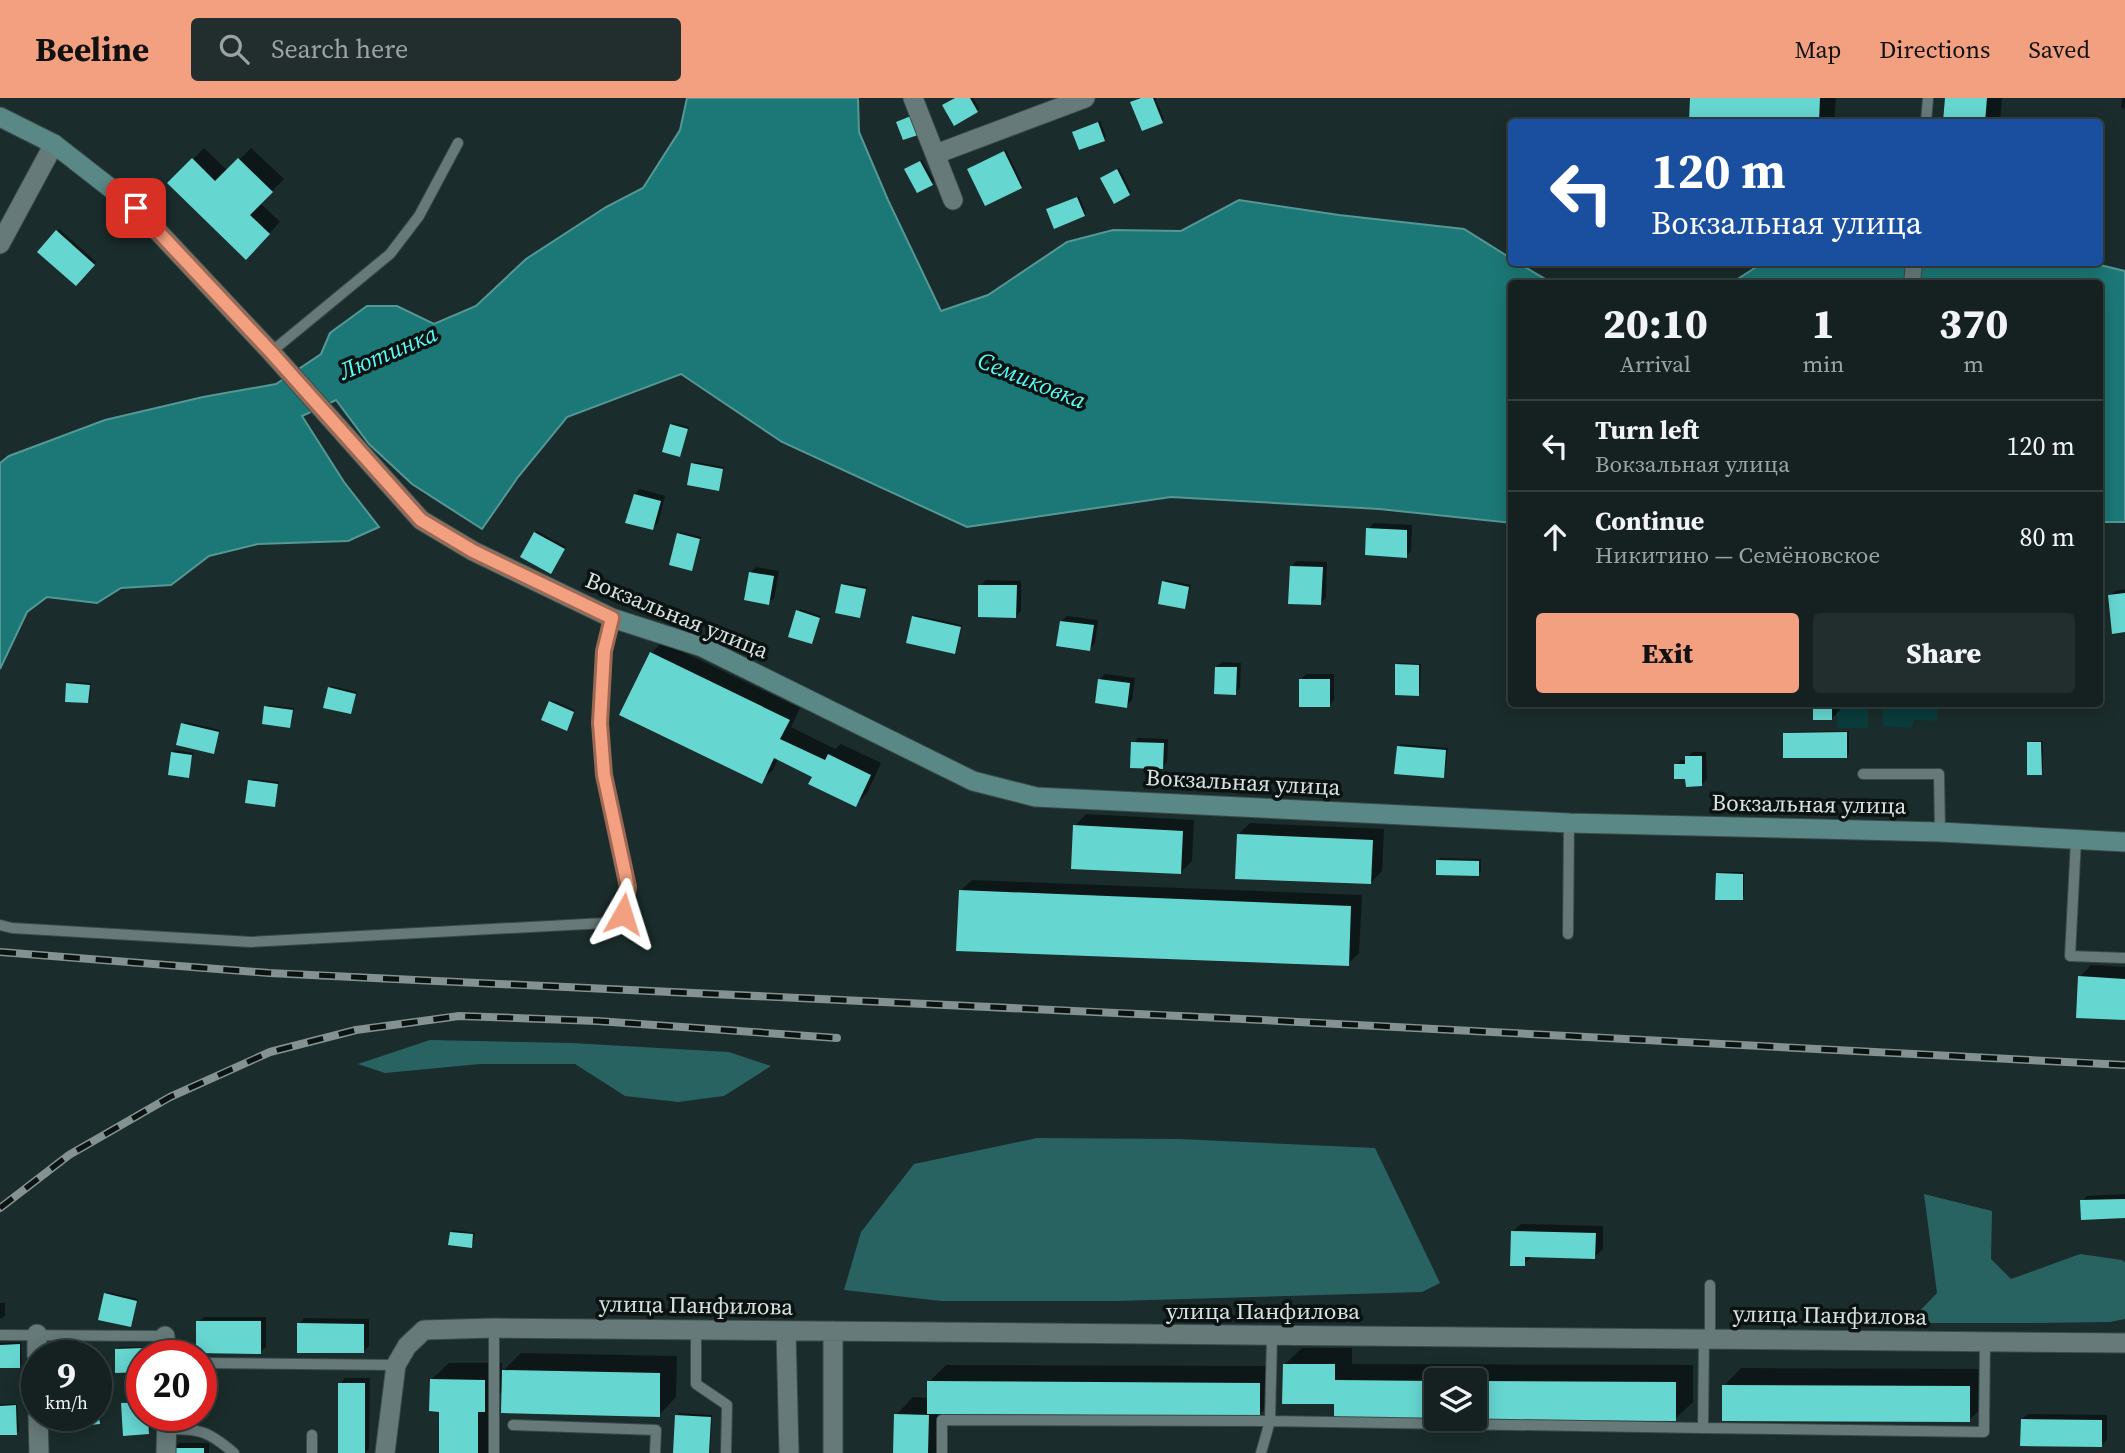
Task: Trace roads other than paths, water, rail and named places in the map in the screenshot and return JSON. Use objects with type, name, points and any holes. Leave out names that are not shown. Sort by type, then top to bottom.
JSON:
[{"type":"main road","name":"Вокзальная улица","points":[[0,117],[54,144],[136,208],[271,352],[421,520],[473,551],[612,618],[702,647],[973,781],[1035,797],[1569,823],[1940,832],[2125,842]]},
{"type":"street","points":[[913,98],[953,200]]},
{"type":"street","points":[[936,154],[1084,98]]},
{"type":"street","points":[[0,244],[54,144]]},
{"type":"street","name":"улица Панфилова","points":[[396,1365],[407,1346],[424,1330],[494,1328],[2125,1343]]},
{"type":"street","points":[[786,1331],[789,1453]]},
{"type":"street","points":[[833,1331],[833,1453]]},
{"type":"street","points":[[37,1334],[37,1340]]},
{"type":"street","points":[[385,1453],[396,1365]]},
{"type":"street","points":[[38,1431],[38,1453]]},
{"type":"street","points":[[166,1453],[167,1431]]},
{"type":"lane","points":[[1926,119],[1928,98]]},
{"type":"lane","points":[[271,352],[390,254],[419,216],[458,143]]},
{"type":"lane","points":[[0,925],[12,928],[251,942],[605,923],[623,914],[628,887],[604,775],[600,723],[604,651],[612,618]]},
{"type":"lane","points":[[1863,774],[1939,774],[1940,832]]},
{"type":"lane","points":[[1568,934],[1569,823]]},
{"type":"lane","points":[[2076,840],[2070,956],[2125,958]]},
{"type":"lane","points":[[1703,1428],[1710,1285]]},
{"type":"lane","points":[[494,1328],[494,1453]]},
{"type":"lane","points":[[696,1330],[696,1384],[727,1405],[726,1453]]},
{"type":"lane","points":[[0,1335],[37,1334],[126,1342]]},
{"type":"lane","points":[[1261,1453],[1270,1421],[1272,1336]]},
{"type":"lane","points":[[942,1453],[942,1420],[1270,1421],[1984,1432],[1985,1342]]},
{"type":"lane","points":[[217,1363],[396,1365]]},
{"type":"lane","points":[[513,1425],[656,1430],[655,1453]]},
{"type":"lane","points":[[195,1431],[212,1435],[234,1453]]},
{"type":"lane","points":[[312,1435],[312,1453]]},
{"type":"water","points":[[687,98],[858,98],[859,132],[941,311],[988,295],[1067,242],[1113,230],[1181,231],[1239,200],[1464,229],[1508,256],[1508,266],[1523,266],[1547,280],[1508,280],[1508,523],[1379,509],[1171,497],[967,527],[782,442],[681,374],[567,417],[518,477],[482,529],[412,484],[369,444],[336,400],[302,416],[344,482],[379,527],[348,541],[258,544],[209,556],[171,585],[121,588],[97,603],[47,597],[27,612],[0,669],[0,463],[9,456],[105,420],[203,397],[276,384],[321,354],[330,333],[367,306],[397,306],[434,324],[476,306],[526,259],[606,207],[643,188],[680,130]]},
{"type":"water","points":[[1758,266],[2103,266],[2125,271],[2125,522],[2103,522],[2103,280],[1736,280]]},
{"type":"railway","points":[[0,952],[269,973],[1243,1019],[2125,1065]]},
{"type":"railway","points":[[0,1208],[69,1155],[170,1097],[270,1052],[356,1030],[459,1016],[597,1021],[837,1038]]},
{"type":"water label","name":"Лютинка","points":[[388,352]]},
{"type":"water label","name":"Семиковка","points":[[1032,380]]}]
